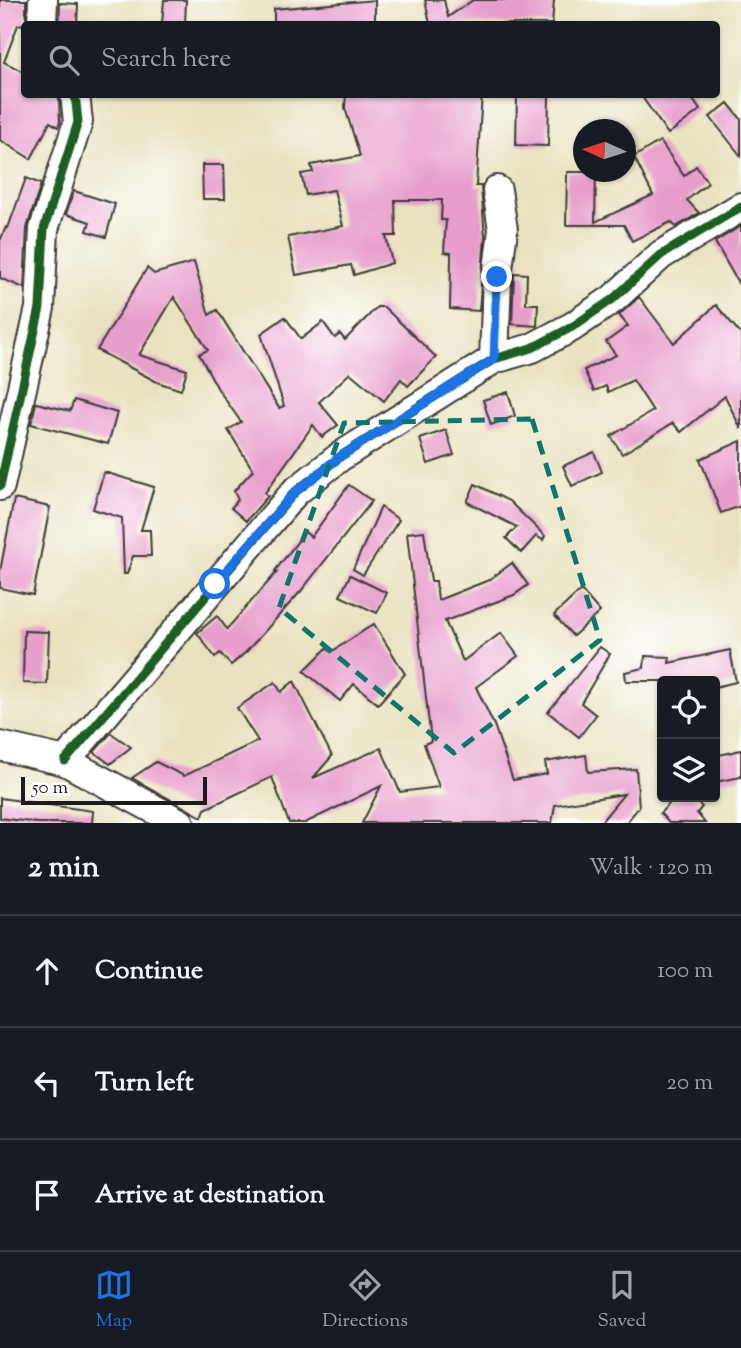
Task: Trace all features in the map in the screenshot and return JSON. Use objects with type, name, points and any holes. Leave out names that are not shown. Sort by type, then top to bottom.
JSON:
[{"type":"street","points":[[42,21],[43,0]]},
{"type":"street","points":[[0,486],[40,308],[44,229],[78,122],[75,98]]},
{"type":"street","points":[[494,359],[497,277],[503,230],[497,190]]},
{"type":"street","points":[[65,761],[295,492],[341,456],[494,359],[532,348],[572,327],[613,299],[661,255],[741,207]]},
{"type":"street","points":[[0,746],[65,761],[180,823]]},
{"type":"highlighted area","points":[[532,419],[600,640],[454,753],[279,608],[344,423]]},
{"type":"building","points":[[0,0],[26,0],[26,21],[21,21],[21,25],[18,25],[4,62],[21,70],[21,98],[59,98],[60,122],[58,127],[50,122],[31,159],[0,140]]},
{"type":"building","points":[[164,0],[186,0],[185,21],[162,21]]},
{"type":"building","points":[[375,0],[375,21],[274,21],[274,9]]},
{"type":"building","points":[[425,0],[444,0],[448,17],[473,0],[554,0],[552,21],[429,21]]},
{"type":"building","points":[[60,3],[78,4],[77,21],[59,21]]},
{"type":"building","points":[[346,98],[482,98],[476,186],[481,186],[485,237],[479,311],[450,309],[451,253],[444,252],[446,220],[441,220],[442,200],[395,200],[396,236],[386,236],[392,263],[354,275],[351,265],[296,275],[288,237],[343,226],[334,190],[306,195],[301,174],[313,172],[311,165],[360,156],[345,108]]},
{"type":"building","points":[[517,98],[549,98],[548,146],[516,145]]},
{"type":"building","points":[[643,98],[692,98],[700,110],[668,134]]},
{"type":"building","points":[[728,103],[741,119],[741,156],[710,117]]},
{"type":"building","points":[[660,141],[684,176],[696,166],[708,183],[687,200],[699,213],[676,227],[671,222],[632,241],[624,225],[566,225],[567,172],[573,172],[573,182],[596,182],[595,222],[653,195],[636,156]]},
{"type":"building","points":[[202,165],[224,165],[225,199],[203,199]]},
{"type":"building","points":[[26,178],[41,184],[27,228],[24,288],[0,278],[0,241],[6,227],[8,228]]},
{"type":"building","points":[[74,191],[115,204],[106,237],[87,231],[90,222],[66,214]]},
{"type":"building","points":[[741,226],[741,288],[715,242]]},
{"type":"building","points":[[194,262],[209,315],[217,310],[279,408],[284,406],[261,334],[285,317],[301,339],[323,322],[335,338],[340,334],[345,340],[377,307],[384,307],[436,357],[408,386],[401,379],[384,401],[350,373],[319,402],[338,425],[322,437],[313,425],[265,493],[268,496],[246,521],[231,508],[238,500],[234,491],[253,470],[228,430],[241,422],[218,389],[199,354],[208,350],[174,297],[139,355],[187,370],[181,390],[157,382],[97,350],[147,268],[154,274]]},
{"type":"building","points":[[514,273],[527,274],[526,304],[538,304],[537,326],[512,324]]},
{"type":"building","points":[[639,297],[674,343],[716,305],[741,334],[741,429],[725,396],[681,432],[673,423],[622,454],[611,436],[653,411],[633,380],[608,392],[606,386],[594,391],[584,370],[616,355],[606,342],[628,326],[619,315]]},
{"type":"building","points":[[508,392],[515,416],[491,425],[483,400]]},
{"type":"building","points":[[74,400],[117,413],[108,444],[31,424],[36,403],[70,411]]},
{"type":"building","points":[[446,430],[454,455],[428,464],[420,439]]},
{"type":"building","points":[[741,441],[741,506],[721,513],[700,459]]},
{"type":"building","points":[[594,452],[602,472],[572,486],[563,466]]},
{"type":"building","points":[[104,472],[154,487],[141,530],[150,530],[151,556],[133,556],[127,574],[124,574],[122,518],[93,509]]},
{"type":"building","points":[[475,484],[509,501],[545,536],[543,540],[536,536],[521,553],[506,538],[517,527],[467,502]]},
{"type":"building","points":[[349,485],[372,501],[301,591],[246,652],[231,665],[220,653],[215,657],[197,633],[217,616],[227,629],[277,572],[275,571],[305,532],[311,537]]},
{"type":"building","points":[[14,499],[50,507],[33,595],[0,588],[0,571]]},
{"type":"building","points":[[381,507],[399,520],[363,575],[353,569]]},
{"type":"building","points":[[424,531],[431,581],[436,581],[438,600],[489,580],[512,563],[528,585],[514,595],[445,621],[463,661],[501,633],[518,656],[476,687],[494,725],[513,780],[547,774],[545,762],[586,755],[588,772],[636,769],[639,807],[626,823],[600,823],[624,794],[555,805],[552,823],[362,823],[381,786],[305,823],[289,823],[272,777],[205,809],[202,817],[132,778],[156,762],[184,776],[258,741],[237,708],[275,682],[281,692],[294,681],[332,756],[313,778],[381,748],[400,792],[439,787],[424,744],[431,741],[407,533]]},
{"type":"building","points":[[350,575],[387,593],[377,613],[340,596]]},
{"type":"building","points":[[581,590],[600,612],[573,636],[554,615]]},
{"type":"building","points":[[374,624],[405,674],[378,704],[354,684],[340,701],[304,671],[327,648],[331,652]]},
{"type":"building","points":[[24,631],[49,632],[47,684],[23,683]]},
{"type":"building","points":[[600,647],[610,654],[581,703],[596,715],[579,737],[548,712]]},
{"type":"building","points":[[730,650],[736,682],[720,686],[720,676],[657,676],[657,681],[626,681],[625,672],[644,668],[645,656],[670,657],[669,663]]},
{"type":"building","points":[[111,733],[131,747],[110,764],[94,752]]},
{"type":"building","points":[[741,750],[741,777],[720,781],[720,755]]},
{"type":"building","points":[[0,798],[93,811],[92,823],[38,823],[0,818]]},
{"type":"building","points":[[671,802],[697,802],[702,807],[697,813],[705,823],[669,823],[660,813]]},
{"type":"cycle path","points":[[0,486],[40,308],[44,229],[78,122],[75,98]]},
{"type":"cycle path","points":[[65,761],[295,492],[341,456],[494,359],[532,348],[572,327],[613,299],[661,255],[741,207]]},
{"type":"route","points":[[215,584],[295,492],[341,456],[494,359],[497,277]]}]
